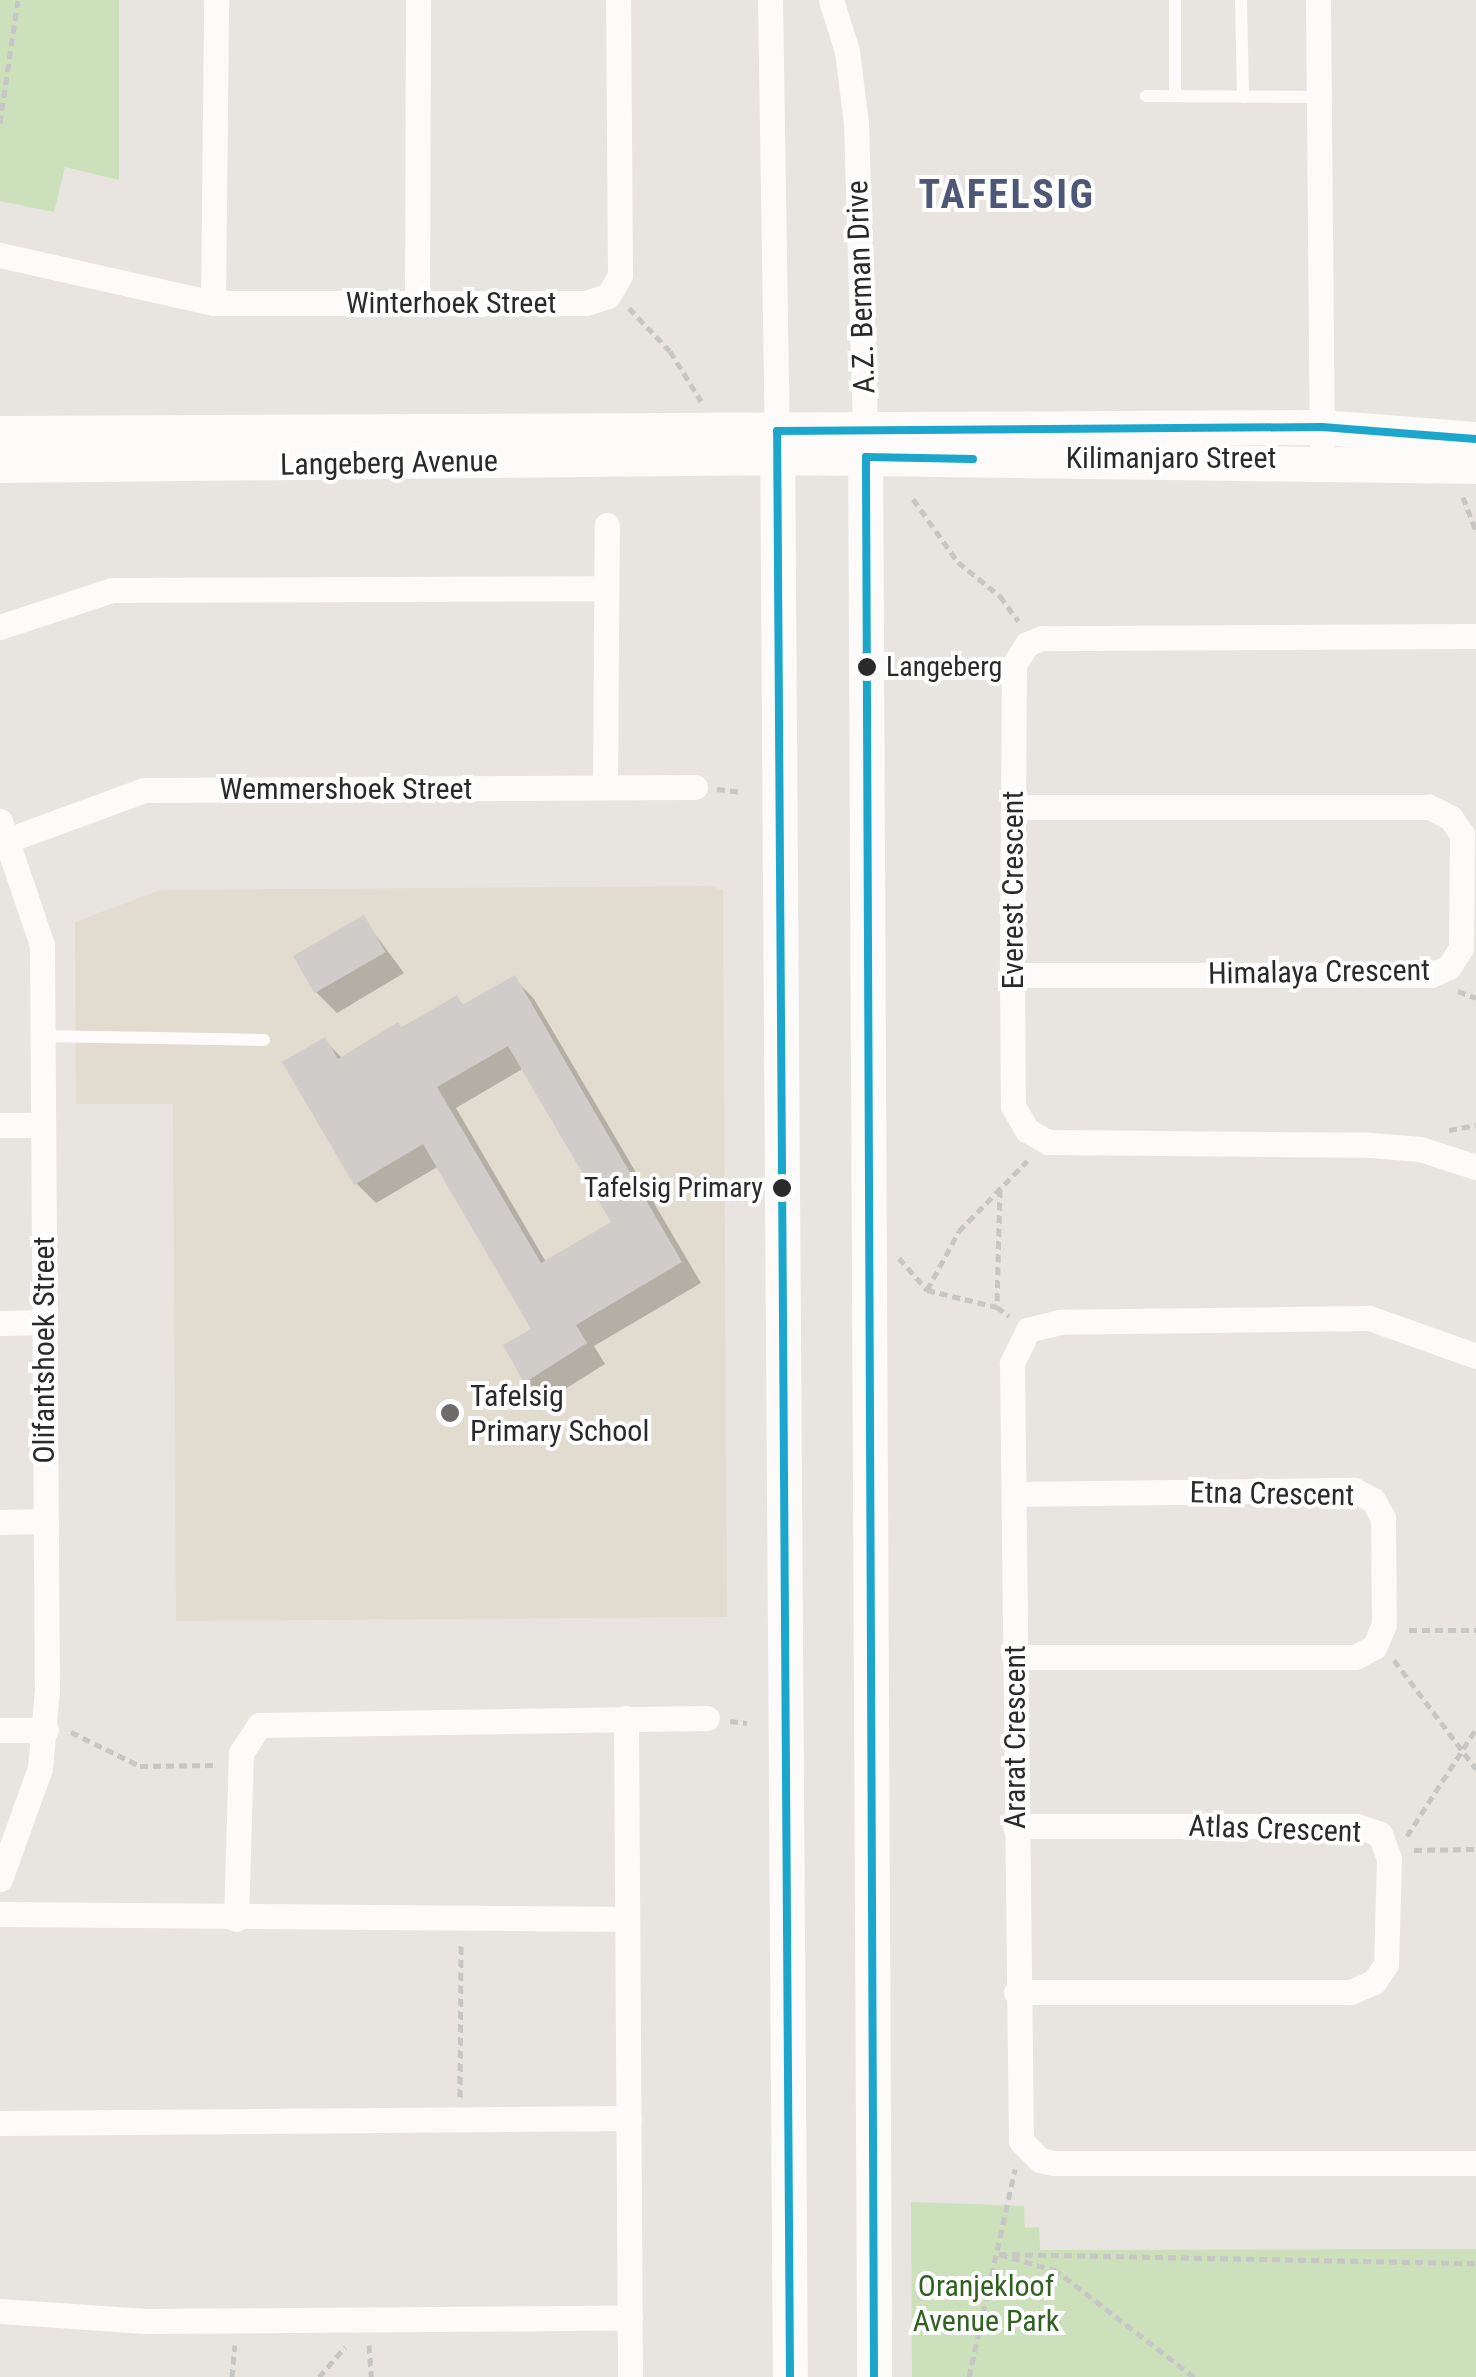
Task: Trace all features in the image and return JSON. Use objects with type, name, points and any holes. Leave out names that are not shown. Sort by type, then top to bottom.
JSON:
[{"type":"street","points":[[214,303],[216,0]]},
{"type":"street","points":[[417,304],[418,0]]},
{"type":"street","name":"Winterhoek Street","points":[[0,255],[214,303],[586,302],[608,296],[620,275],[618,0]]},
{"type":"street","points":[[770,0],[778,444],[790,2377]]},
{"type":"street","name":"A.Z. Berman Drive","points":[[831,0],[846,50],[856,123],[866,444],[874,2377]]},
{"type":"street","points":[[1318,0],[1322,443]]},
{"type":"street","name":"Langeberg Avenue","points":[[0,433],[778,444]]},
{"type":"street","name":"Kilimanjaro Street","points":[[778,444],[1476,439]]},
{"type":"street","name":"Kilimanjaro Street","points":[[1322,443],[1467,476]]},
{"type":"street","name":"Langeberg Avenue","points":[[0,465],[778,444]]},
{"type":"street","points":[[604,787],[607,525]]},
{"type":"street","points":[[0,627],[112,590],[605,588]]},
{"type":"street","name":"Everest Crescent","points":[[1476,636],[1042,638],[1026,644],[1014,665],[1012,976],[1012,1106],[1027,1130],[1048,1142],[1370,1144],[1420,1148],[1476,1167]]},
{"type":"street","name":"Wemmershoek Street","points":[[2,835],[144,790],[694,787]]},
{"type":"street","name":"Himalaya Crescent","points":[[1012,976],[1430,975],[1449,967],[1461,948],[1462,853],[1462,834],[1451,818],[1429,807],[1013,807]]},
{"type":"street","name":"Olifantshoek Street","points":[[0,1879],[56,1729],[46,1521],[42,945],[2,835]]},
{"type":"street","points":[[0,1125],[42,1125]]},
{"type":"street","points":[[1028,1330],[1060,1322],[1369,1318],[1476,1356]]},
{"type":"street","points":[[0,1323],[44,1322]]},
{"type":"street","name":"Ararat Crescent","points":[[1021,2141],[1016,1992],[1012,1363],[1028,1330]]},
{"type":"street","name":"Etna Crescent","points":[[1014,1494],[1354,1490],[1373,1500],[1383,1518],[1379,1636]]},
{"type":"street","points":[[0,1522],[46,1521]]},
{"type":"street","points":[[1014,1658],[1355,1658],[1379,1636]]},
{"type":"street","points":[[626,1718],[630,2377]]},
{"type":"street","points":[[236,1919],[243,1745],[259,1726],[274,1722],[707,1718]]},
{"type":"street","points":[[0,1730],[56,1729]]},
{"type":"street","name":"Atlas Crescent","points":[[1015,1826],[1357,1826],[1380,1834],[1390,1859],[1386,1964],[1374,1982],[1350,1992],[1016,1992]]},
{"type":"street","points":[[0,1914],[236,1919],[627,1919]]},
{"type":"street","points":[[0,2123],[628,2118]]},
{"type":"street","points":[[1021,2141],[1040,2160],[1054,2163],[1476,2163]]},
{"type":"street","points":[[0,2311],[146,2322],[630,2318]]},
{"type":"lane","points":[[1175,0],[1175,96]]},
{"type":"lane","points":[[1241,0],[1242,97]]},
{"type":"lane","points":[[1146,96],[1319,98]]},
{"type":"lane","points":[[42,1036],[264,1040]]},
{"type":"path","points":[[0,123],[3,78],[18,0]]},
{"type":"path","points":[[622,304],[670,351],[703,406]]},
{"type":"path","points":[[1467,476],[1476,532]]},
{"type":"path","points":[[913,499],[958,562],[1000,596],[1022,628]]},
{"type":"path","points":[[1453,988],[1476,998]]},
{"type":"path","points":[[927,1290],[959,1232],[1027,1161]]},
{"type":"path","points":[[997,1307],[1000,1186]]},
{"type":"path","points":[[898,1256],[927,1290],[997,1307],[1028,1330]]},
{"type":"path","points":[[1476,1630],[1379,1636],[1476,1769]]},
{"type":"path","points":[[56,1729],[140,1766],[216,1765],[243,1745]]},
{"type":"path","points":[[1407,1836],[1476,1729]]},
{"type":"path","points":[[1380,1834],[1407,1836]]},
{"type":"path","points":[[1407,1836],[1414,1850],[1476,1848]]},
{"type":"path","points":[[460,2119],[461,1920]]},
{"type":"path","points":[[970,2377],[1021,2141]]},
{"type":"path","points":[[998,2254],[1476,2263]]},
{"type":"path","points":[[998,2254],[1057,2271],[1194,2377]]},
{"type":"shaded area","name":"Tafelsig Primary School","points":[[709,886],[723,890],[727,1617],[176,1621],[173,1104],[76,1104],[75,922],[160,890]]},
{"type":"green space","points":[[0,0],[119,0],[119,180],[65,167],[54,212],[0,201]]},
{"type":"green space","name":"Oranjekloof Avenue Park","points":[[911,2202],[1024,2206],[1025,2228],[1039,2227],[1040,2250],[1476,2249],[1476,2377],[912,2377]]},
{"type":"building","points":[[364,915],[386,952],[314,993],[293,956]]},
{"type":"building","points":[[515,975],[682,1262],[576,1325],[587,1343],[524,1383],[503,1345],[531,1329],[423,1144],[354,1185],[282,1062],[325,1037],[338,1059],[398,1022],[401,1028],[457,995],[462,1005]],"holes":[[[508,1046],[611,1222],[541,1263],[437,1087]]]},
{"type":"transit line","points":[[790,2377],[777,431],[1322,427],[1476,439]]},
{"type":"transit line","points":[[874,2377],[866,457],[973,459]]},
{"type":"place","name":"Langeberg","points":[[867,667]]},
{"type":"place","name":"Tafelsig Primary","points":[[782,1188]]},
{"type":"place","name":"Tafelsig Primary School","points":[[450,1413]]},
{"type":"district","name":"TAFELSIG","points":[[1007,195]]}]
